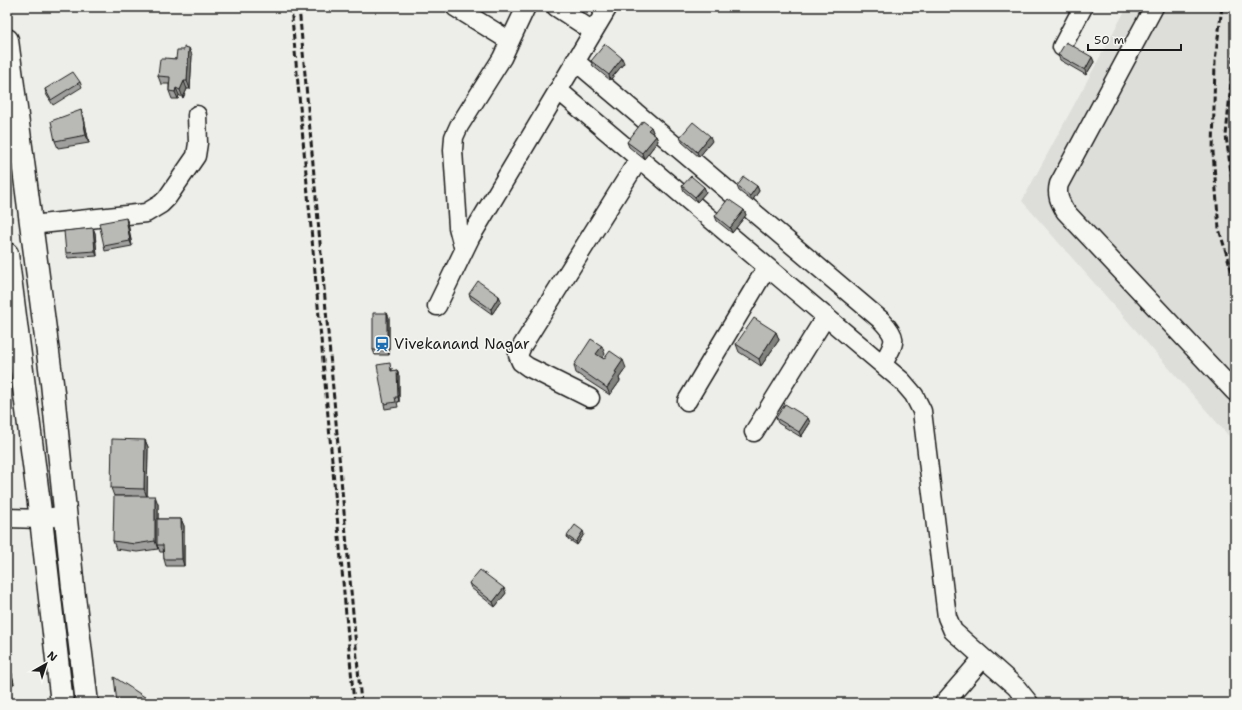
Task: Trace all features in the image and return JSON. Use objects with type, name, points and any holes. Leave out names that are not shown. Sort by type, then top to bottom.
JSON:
[{"type":"highway","points":[[7,40],[52,383],[65,515],[87,703]]},
{"type":"highway","points":[[7,254],[41,519],[62,703]]},
{"type":"street","points":[[455,7],[510,41]]},
{"type":"street","points":[[464,250],[458,227],[453,150],[454,137],[459,126],[502,58],[526,7]]},
{"type":"street","points":[[556,7],[593,31]]},
{"type":"street","points":[[437,306],[464,250],[608,7]]},
{"type":"street","points":[[1062,47],[1083,7]]},
{"type":"street","points":[[1154,7],[1059,184],[1057,192],[1059,200],[1065,211],[1235,392]]},
{"type":"street","points":[[575,61],[881,320],[893,334],[895,341],[883,364]]},
{"type":"street","points":[[558,90],[883,364],[906,385],[914,395],[922,411],[947,617],[953,631],[1016,687],[1029,703]]},
{"type":"street","points":[[31,225],[146,213],[161,204],[196,156],[198,143],[196,115]]},
{"type":"street","points":[[590,398],[528,367],[521,362],[518,355],[522,346],[639,159]]},
{"type":"street","points":[[687,401],[767,267]]},
{"type":"street","points":[[754,432],[826,316]]},
{"type":"street","points":[[7,518],[41,519],[65,515]]},
{"type":"street","points":[[944,703],[983,658]]},
{"type":"shaded area","points":[[1127,7],[1235,7],[1235,443],[1022,201]]},
{"type":"building","points":[[1066,42],[1092,57],[1085,70],[1058,55]]},
{"type":"building","points":[[605,44],[622,58],[609,75],[591,61]]},
{"type":"building","points":[[184,47],[189,48],[187,81],[184,81],[180,90],[176,88],[175,92],[169,91],[170,77],[158,76],[160,59],[176,59],[177,50],[184,50]]},
{"type":"building","points":[[73,72],[80,82],[51,100],[45,89]]},
{"type":"building","points":[[81,110],[86,135],[55,141],[51,121]]},
{"type":"building","points":[[643,121],[651,127],[648,130],[656,136],[642,153],[627,142]]},
{"type":"building","points":[[693,122],[710,136],[697,152],[680,137]]},
{"type":"building","points":[[691,176],[704,187],[695,197],[682,186]]},
{"type":"building","points":[[744,177],[757,186],[750,196],[737,186]]},
{"type":"building","points":[[728,199],[744,210],[730,228],[715,216]]},
{"type":"building","points":[[126,218],[130,241],[104,246],[99,223]]},
{"type":"building","points":[[93,228],[95,251],[66,253],[64,231]]},
{"type":"building","points":[[478,281],[499,296],[491,309],[469,294]]},
{"type":"building","points":[[373,313],[387,313],[387,350],[373,350]]},
{"type":"building","points":[[754,318],[776,332],[759,359],[736,344]]},
{"type":"building","points":[[591,339],[602,346],[596,354],[604,359],[610,351],[623,360],[615,372],[617,373],[607,388],[574,365]]},
{"type":"building","points":[[390,363],[391,371],[397,370],[398,397],[395,397],[396,402],[384,404],[377,365]]},
{"type":"building","points":[[785,404],[808,418],[799,432],[776,418]]},
{"type":"building","points":[[112,439],[145,440],[144,489],[111,488]]},
{"type":"building","points":[[114,496],[155,496],[155,541],[135,544],[113,541]]},
{"type":"building","points":[[157,519],[181,519],[182,559],[164,559],[163,545],[157,545]]},
{"type":"building","points":[[575,525],[583,531],[576,542],[567,536]]},
{"type":"building","points":[[480,570],[504,588],[493,602],[469,583]]},
{"type":"building","points":[[10,669],[12,679],[7,680],[7,670]]},
{"type":"building","points":[[114,677],[154,703],[117,703]]},
{"type":"building","points":[[7,690],[9,690],[11,703],[7,703]]},
{"type":"building","points":[[725,699],[731,703],[723,703]]},
{"type":"railway","points":[[291,7],[354,703]]},
{"type":"railway","points":[[299,7],[361,703]]},
{"type":"railway","points":[[1222,7],[1215,61],[1213,152],[1219,229],[1235,282]]},
{"type":"railway","points":[[1235,39],[1226,136],[1235,201]]},
{"type":"place","name":"Vivekanand Nagar","points":[[382,344]]}]
